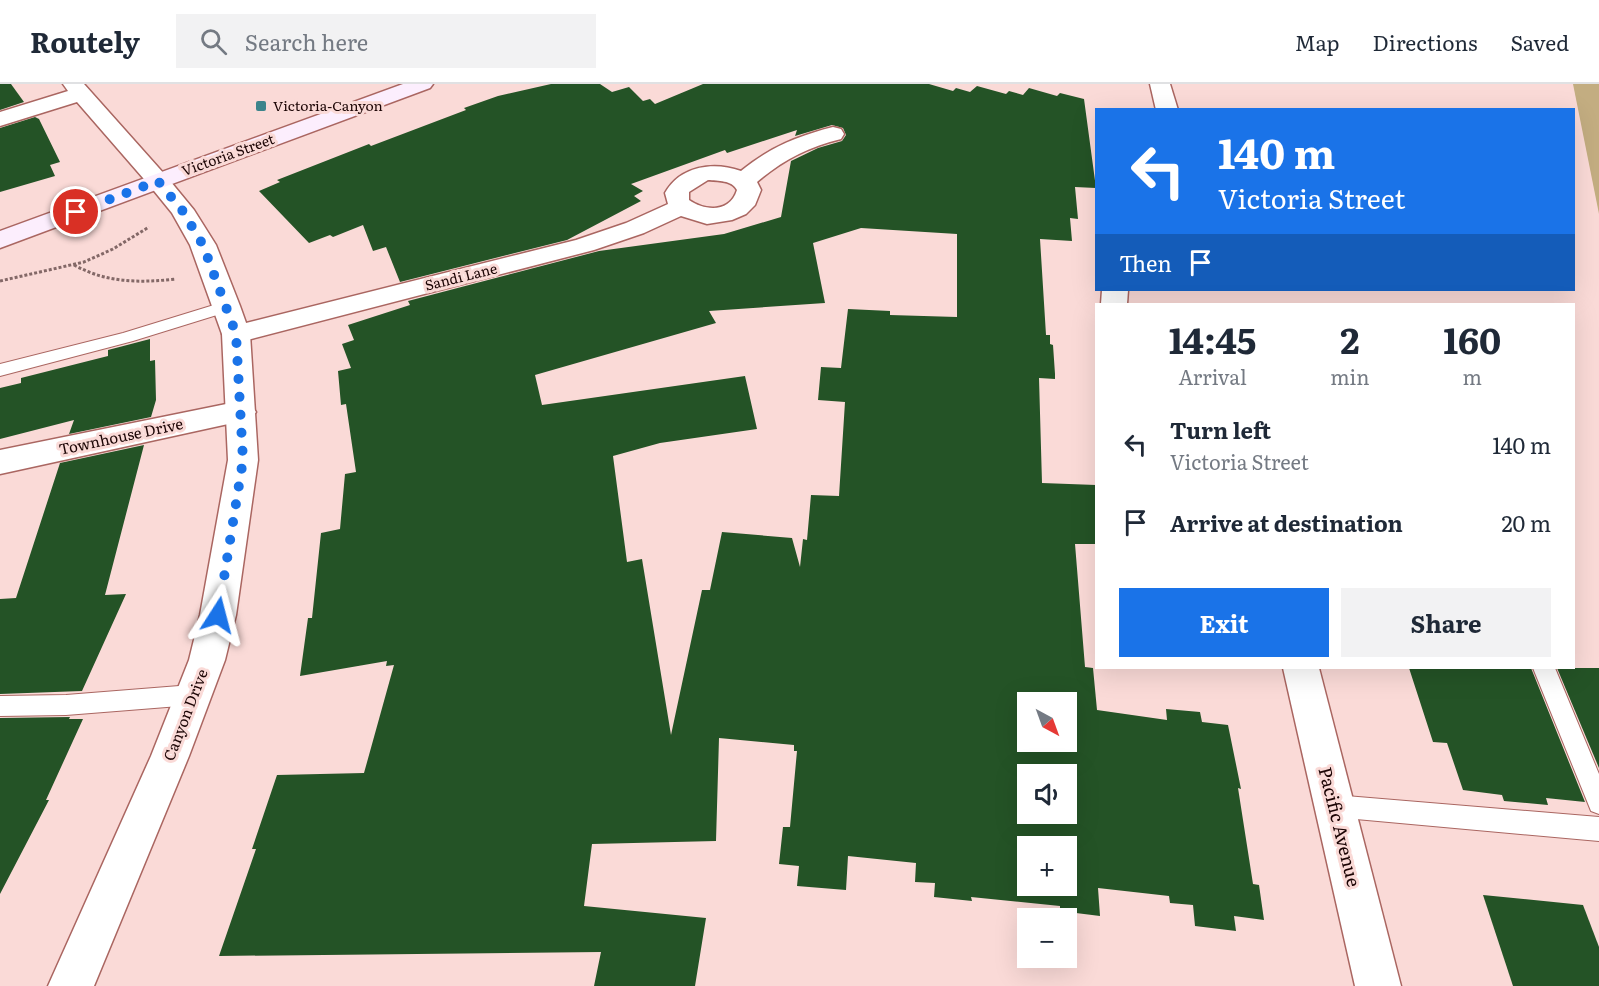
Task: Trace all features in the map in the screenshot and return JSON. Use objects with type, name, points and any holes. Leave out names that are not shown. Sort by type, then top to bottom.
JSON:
[{"type":"main road","name":"Victoria Street","points":[[0,240],[423,84]]},
{"type":"street","points":[[1160,84],[1166,108]]},
{"type":"street","name":"Canyon Drive","points":[[71,986],[170,756],[207,660],[218,615],[243,460],[242,412],[232,320],[203,245],[182,210],[77,89]]},
{"type":"street","points":[[0,119],[77,89]]},
{"type":"street","points":[[744,181],[771,158],[798,142],[833,134]]},
{"type":"street","points":[[720,173],[744,181],[750,188],[751,196],[745,204],[735,211],[722,215],[706,215],[682,207],[677,199],[677,191],[683,183],[693,177],[720,173]]},
{"type":"street","name":"Sandi Lane","points":[[232,320],[585,245],[634,228],[682,207]]},
{"type":"street","name":"Townhouse Drive","points":[[0,462],[242,412]]},
{"type":"street","name":"Pacific Avenue","points":[[1301,669],[1378,986]]},
{"type":"lane","points":[[0,370],[127,338],[232,320]]},
{"type":"lane","points":[[1544,669],[1599,802]]},
{"type":"lane","points":[[0,706],[66,705],[192,694]]},
{"type":"lane","points":[[1334,806],[1599,830]]},
{"type":"path","points":[[0,281],[27,273],[74,265],[109,253],[149,227]]},
{"type":"path","points":[[74,265],[92,276],[133,283],[176,279]]},
{"type":"shaded area","points":[[1573,84],[1599,84],[1599,214]]},
{"type":"building","points":[[0,84],[11,84],[24,102],[0,110]]},
{"type":"building","points":[[551,84],[600,84],[612,92],[629,87],[643,101],[650,99],[655,104],[703,84],[929,84],[953,91],[956,88],[970,92],[977,86],[1006,94],[1009,91],[1023,95],[1029,88],[1057,96],[1060,93],[1084,99],[1095,188],[1075,187],[1078,219],[1070,218],[1072,241],[1040,239],[1046,335],[1050,335],[1050,344],[1053,345],[1055,374],[1055,379],[1039,378],[1042,483],[1095,485],[1095,544],[1075,544],[1085,667],[1093,668],[1097,710],[1167,720],[1166,709],[1200,712],[1202,722],[1228,725],[1241,789],[1238,788],[1253,884],[1259,885],[1264,920],[1234,916],[1236,931],[1195,926],[1193,905],[1170,903],[1169,896],[1098,888],[1100,916],[1077,913],[1077,908],[1060,908],[1060,906],[971,897],[972,901],[934,897],[935,883],[915,882],[916,863],[848,856],[846,890],[797,886],[799,866],[779,864],[783,827],[790,827],[797,751],[794,751],[794,745],[719,738],[716,841],[592,844],[584,906],[706,918],[695,986],[594,986],[601,952],[219,956],[256,849],[252,849],[277,775],[364,773],[394,665],[386,666],[387,661],[300,676],[308,618],[312,618],[321,533],[340,529],[345,474],[356,472],[346,404],[341,405],[338,371],[351,368],[342,344],[354,340],[348,325],[410,305],[408,301],[599,251],[724,234],[781,217],[791,161],[818,148],[842,141],[846,135],[843,128],[832,125],[795,136],[797,130],[727,153],[725,150],[631,184],[643,191],[634,196],[641,201],[567,240],[400,282],[386,247],[373,251],[363,225],[333,237],[330,235],[309,243],[259,191],[280,182],[277,180],[369,144],[371,146],[466,110],[464,108],[498,96]],"holes":[[[861,228],[957,234],[957,317],[890,315],[890,311],[848,309],[841,368],[821,367],[818,400],[845,402],[839,496],[811,495],[807,540],[803,539],[800,567],[792,538],[722,532],[710,590],[702,590],[671,735],[642,559],[627,562],[613,456],[660,443],[757,429],[745,376],[542,405],[535,375],[716,323],[709,311],[825,303],[813,243]]]},
{"type":"building","points":[[35,117],[39,119],[60,162],[50,165],[55,176],[0,192],[0,128]]},
{"type":"building","points":[[150,339],[150,361],[155,360],[156,400],[151,417],[69,434],[74,420],[0,439],[0,388],[21,383],[21,378],[108,356],[108,350]]},
{"type":"building","points":[[144,445],[105,595],[126,594],[82,691],[0,694],[0,599],[16,598],[60,463]]},
{"type":"building","points":[[1599,668],[1599,768],[1557,669]]},
{"type":"building","points":[[1409,669],[1531,669],[1585,802],[1546,798],[1548,805],[1504,801],[1502,795],[1463,790],[1447,743],[1433,742]]},
{"type":"building","points":[[70,717],[69,719],[83,719],[46,800],[49,800],[0,894],[0,718]]},
{"type":"building","points":[[1483,895],[1583,905],[1599,947],[1599,986],[1513,986]]},
{"type":"place","name":"Victoria-Canyon","points":[[261,106]]},
{"type":"route","points":[[76,212],[158,181],[182,210],[203,245],[227,306],[236,334],[243,460],[218,615]]}]
